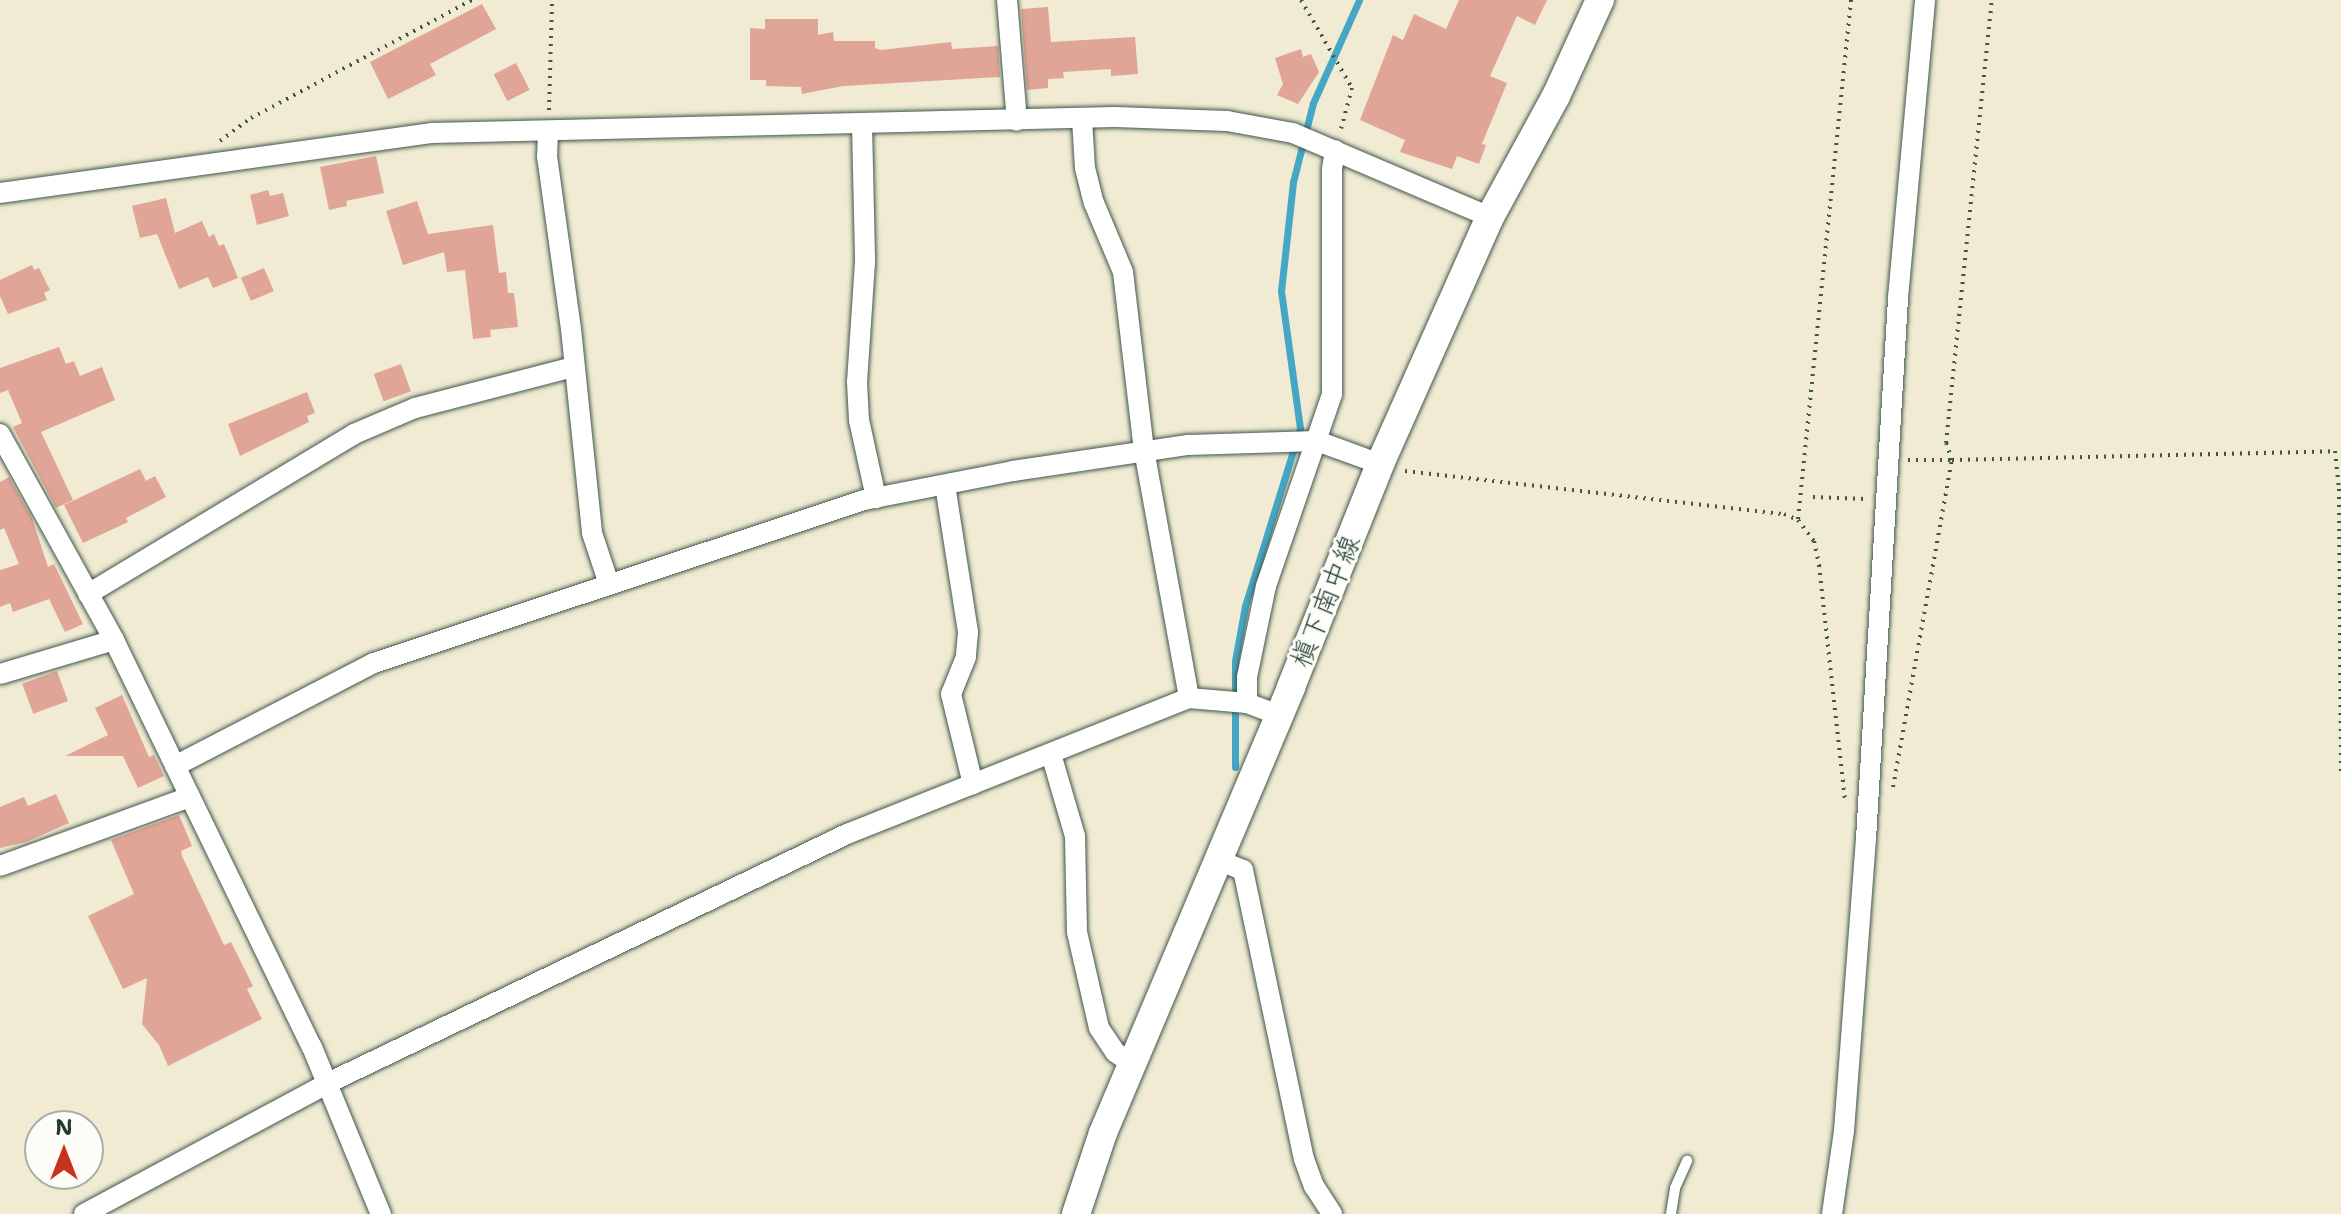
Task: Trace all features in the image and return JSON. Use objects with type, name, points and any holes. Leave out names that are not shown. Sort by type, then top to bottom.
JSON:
[{"type":"main road","name":"槇下南中線","points":[[1076,1214],[1132,1064],[1279,715],[1380,464],[1490,217],[1556,96],[1600,0]]},
{"type":"street","points":[[1007,0],[1017,121]]},
{"type":"street","points":[[1832,1214],[1844,1131],[1867,825],[1894,353],[1925,0]]},
{"type":"street","points":[[0,193],[432,133],[1082,119],[1227,121],[1293,133],[1490,217]]},
{"type":"street","points":[[1082,119],[1085,168],[1094,203],[1123,272],[1144,450],[1189,698]]},
{"type":"street","points":[[862,125],[865,262],[857,382],[859,420],[876,498]]},
{"type":"street","points":[[548,131],[547,156],[592,533],[609,584]]},
{"type":"street","points":[[1247,703],[1247,677],[1266,586],[1317,441],[1334,377],[1332,169],[1335,150]]},
{"type":"street","points":[[88,594],[354,434],[415,408],[574,367]]},
{"type":"street","points":[[0,434],[114,640],[328,1083],[381,1214]]},
{"type":"street","points":[[175,766],[374,663],[876,498],[1144,450],[1317,441],[1380,464]]},
{"type":"street","points":[[945,485],[968,632],[966,657],[951,694],[973,784]]},
{"type":"street","points":[[0,674],[114,640]]},
{"type":"street","points":[[84,1214],[328,1083],[847,834],[1189,698],[1247,703],[1279,715]]},
{"type":"street","points":[[1051,754],[1075,836],[1077,932],[1099,1028],[1115,1052],[1132,1064]]},
{"type":"street","points":[[0,866],[190,797]]},
{"type":"street","points":[[1218,860],[1243,870],[1304,1159],[1314,1186],[1332,1214]]},
{"type":"lane","points":[[1671,1214],[1675,1188],[1687,1161]]},
{"type":"path","points":[[210,164],[215,147],[251,118],[472,0]]},
{"type":"path","points":[[548,131],[552,0]]},
{"type":"path","points":[[1301,0],[1352,88],[1335,150]]},
{"type":"path","points":[[1798,520],[1851,0]]},
{"type":"path","points":[[1892,793],[1952,460],[1946,443],[1992,0]]},
{"type":"path","points":[[1902,460],[2335,451],[2339,489],[2341,773]]},
{"type":"path","points":[[1380,464],[1411,472],[1784,514],[1798,520],[1814,541],[1819,565],[1845,804]]},
{"type":"path","points":[[1813,497],[1870,499]]},
{"type":"building","points":[[1459,0],[1547,0],[1535,25],[1517,16],[1490,76],[1507,83],[1482,144],[1486,145],[1479,164],[1457,156],[1452,169],[1400,152],[1405,140],[1360,120],[1393,35],[1403,40],[1414,14],[1446,29]]},
{"type":"building","points":[[482,4],[496,29],[430,64],[436,75],[388,99],[370,62]]},
{"type":"building","points":[[1048,7],[1051,42],[1135,37],[1138,74],[1111,76],[1111,69],[1063,72],[1064,78],[1048,79],[1048,88],[1027,90],[1021,9]]},
{"type":"building","points":[[765,19],[818,19],[818,35],[833,32],[834,41],[875,41],[875,48],[881,50],[951,42],[952,49],[998,46],[1000,77],[843,86],[802,94],[801,87],[766,86],[766,80],[750,80],[750,28],[765,29]]},
{"type":"building","points":[[1301,49],[1303,57],[1311,54],[1319,72],[1298,104],[1277,95],[1283,84],[1275,58]]},
{"type":"building","points":[[516,63],[530,90],[507,101],[494,74]]},
{"type":"building","points":[[376,156],[384,193],[346,201],[347,206],[329,210],[320,167]]},
{"type":"building","points":[[268,190],[270,196],[283,193],[289,216],[257,225],[250,195]]},
{"type":"building","points":[[166,198],[175,233],[202,221],[209,237],[214,234],[219,246],[224,244],[238,278],[213,288],[208,277],[179,289],[157,234],[140,238],[132,206]]},
{"type":"building","points":[[417,201],[428,234],[493,225],[499,273],[506,272],[508,293],[514,293],[518,327],[490,330],[491,337],[473,339],[465,270],[447,272],[444,252],[403,265],[386,211]]},
{"type":"building","points":[[32,265],[34,270],[39,268],[50,290],[44,293],[47,300],[8,314],[0,296],[0,280]]},
{"type":"building","points":[[264,268],[274,291],[251,301],[241,278]]},
{"type":"building","points":[[59,347],[66,364],[74,361],[80,376],[102,367],[115,400],[41,432],[73,500],[56,508],[13,427],[22,423],[8,390],[0,393],[0,368]]},
{"type":"building","points":[[401,364],[411,391],[384,401],[374,374]]},
{"type":"building","points":[[307,392],[315,413],[307,416],[309,422],[240,456],[228,424]]},
{"type":"building","points":[[140,469],[146,481],[155,476],[166,497],[126,518],[128,522],[83,543],[64,505]]},
{"type":"building","points":[[9,477],[32,518],[48,567],[54,564],[83,624],[65,632],[49,599],[13,612],[10,603],[0,607],[0,570],[19,564],[4,528],[0,530],[0,482]]},
{"type":"building","points":[[57,671],[68,701],[33,714],[22,684]]},
{"type":"building","points":[[122,695],[149,757],[154,755],[164,776],[138,788],[123,756],[65,756],[108,735],[95,708]]},
{"type":"building","points":[[56,794],[69,823],[26,842],[0,848],[0,807],[24,797],[28,806]]},
{"type":"building","points":[[179,815],[192,846],[181,851],[182,856],[224,945],[231,942],[253,986],[247,989],[262,1019],[168,1066],[159,1045],[142,1024],[147,978],[123,989],[88,916],[134,894],[111,840]]},
{"type":"waterway","points":[[1235,767],[1235,661],[1245,606],[1300,428],[1281,291],[1293,182],[1313,103],[1359,0]]}]
